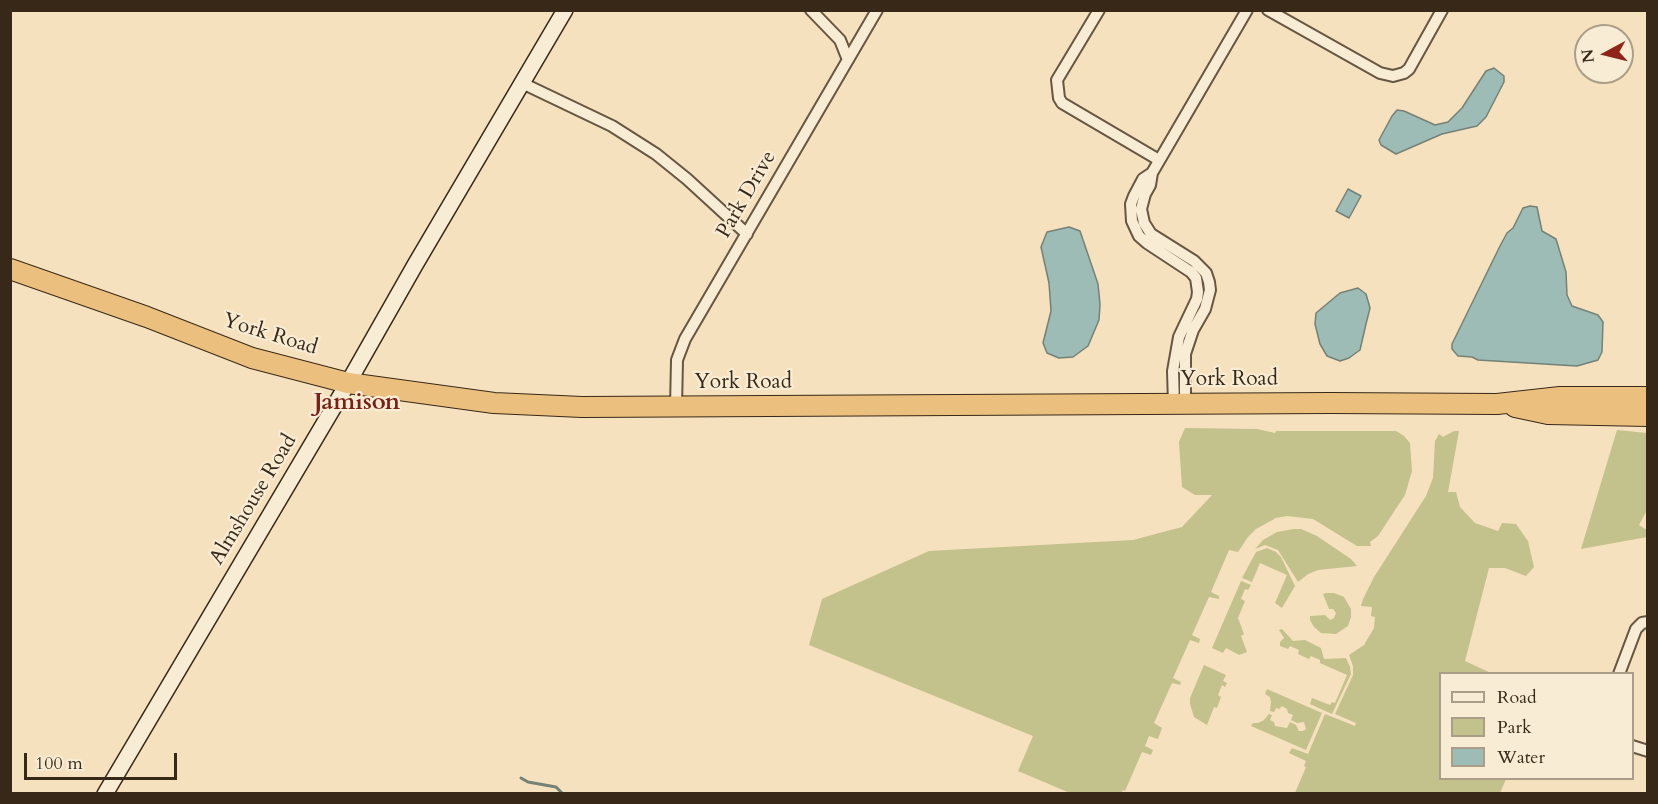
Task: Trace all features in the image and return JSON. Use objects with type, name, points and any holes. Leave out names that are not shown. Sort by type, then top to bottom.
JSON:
[{"type":"highway","name":"York Road","points":[[10,269],[147,317],[252,358],[348,383],[470,401],[539,406],[676,407],[1497,404],[1560,397],[1647,397]]},
{"type":"highway","name":"York Road","points":[[1497,404],[1548,414],[1647,416]]},
{"type":"main road","name":"Almshouse Road","points":[[105,794],[565,10]]},
{"type":"street","points":[[811,10],[840,40],[849,60]]},
{"type":"street","name":"Park Drive","points":[[676,407],[675,381],[679,353],[877,10]]},
{"type":"street","points":[[1099,10],[1057,80],[1059,98],[1062,103],[1159,160]]},
{"type":"street","points":[[1179,404],[1173,371],[1179,336],[1197,299],[1196,278],[1191,272],[1139,236],[1132,221],[1131,204],[1143,179],[1152,173],[1247,10]]},
{"type":"street","points":[[1268,10],[1380,73],[1392,76],[1404,74],[1409,69],[1442,10]]},
{"type":"street","points":[[522,83],[612,126],[656,154],[747,234]]},
{"type":"street","points":[[1620,672],[1636,629],[1642,623],[1647,622]]},
{"type":"green space","points":[[1185,428],[1257,429],[1275,433],[1276,431],[1396,431],[1410,443],[1412,471],[1405,495],[1378,536],[1370,542],[1371,546],[1357,546],[1313,519],[1287,516],[1276,518],[1256,529],[1238,552],[1229,550],[1211,592],[1219,596],[1219,599],[1209,597],[1192,635],[1200,639],[1199,643],[1190,640],[1173,678],[1181,682],[1180,685],[1172,683],[1154,723],[1162,728],[1158,739],[1149,736],[1145,746],[1153,750],[1151,755],[1142,752],[1125,791],[1121,793],[1070,793],[1018,771],[1033,736],[809,645],[822,599],[929,551],[1133,540],[1182,527],[1212,495],[1195,495],[1182,487],[1179,442]]},
{"type":"green space","points":[[1617,430],[1647,433],[1647,510],[1639,525],[1647,530],[1647,537],[1581,549]]},
{"type":"green space","points":[[1459,431],[1448,492],[1456,492],[1460,507],[1475,523],[1498,531],[1502,523],[1516,524],[1528,541],[1534,567],[1526,576],[1505,568],[1489,568],[1465,661],[1489,672],[1439,672],[1439,780],[1506,780],[1500,793],[1295,793],[1306,767],[1304,766],[1306,761],[1289,753],[1292,748],[1308,754],[1325,714],[1355,726],[1356,723],[1335,714],[1353,675],[1349,655],[1364,645],[1374,628],[1375,617],[1371,616],[1372,607],[1361,606],[1363,599],[1374,577],[1426,496],[1433,478],[1435,441],[1439,434],[1443,437]]},
{"type":"green space","points":[[1301,529],[1317,536],[1351,559],[1357,566],[1318,570],[1298,582],[1278,550],[1265,545],[1255,549],[1263,540],[1277,532]]},
{"type":"green space","points":[[1267,548],[1281,557],[1295,586],[1282,608],[1275,603],[1287,575],[1260,563],[1252,582],[1242,578],[1256,552]]},
{"type":"green space","points":[[1241,581],[1251,585],[1248,590],[1245,589],[1241,599],[1245,601],[1238,618],[1247,652],[1239,655],[1226,648],[1223,653],[1212,648]]},
{"type":"green space","points":[[1323,594],[1344,597],[1351,609],[1348,626],[1336,634],[1321,633],[1310,620],[1310,616],[1325,615],[1330,620],[1334,618],[1336,613],[1333,609],[1329,609]]},
{"type":"green space","points":[[1282,629],[1293,641],[1305,640],[1321,648],[1324,659],[1346,658],[1351,674],[1332,714],[1310,704],[1312,698],[1330,705],[1332,702],[1335,703],[1347,675],[1320,663],[1320,660],[1311,656],[1309,659],[1298,654],[1299,650],[1290,646],[1288,649],[1280,646],[1284,638],[1279,630]]},
{"type":"green space","points":[[1204,665],[1226,675],[1223,681],[1227,683],[1225,687],[1222,685],[1217,708],[1214,707],[1207,725],[1194,717],[1190,704],[1190,698]]},
{"type":"green space","points":[[1267,689],[1322,713],[1306,750],[1251,726],[1253,723],[1264,720],[1269,714],[1272,715],[1270,720],[1275,726],[1287,728],[1290,722],[1296,725],[1299,731],[1306,729],[1304,722],[1297,723],[1291,720],[1293,715],[1282,706],[1279,709],[1276,708],[1274,712],[1270,711],[1270,697],[1265,694]]},
{"type":"water","points":[[1494,68],[1504,76],[1504,82],[1486,117],[1477,126],[1442,134],[1396,154],[1381,145],[1379,140],[1397,110],[1435,125],[1448,122],[1462,108],[1486,71]]},
{"type":"water","points":[[1348,189],[1361,196],[1349,218],[1336,211]]},
{"type":"water","points":[[1537,207],[1542,231],[1556,239],[1566,272],[1567,295],[1572,306],[1598,315],[1603,322],[1602,352],[1598,360],[1577,366],[1478,360],[1458,356],[1452,349],[1452,344],[1507,233],[1513,228],[1523,208]]},
{"type":"water","points":[[1069,227],[1080,231],[1098,284],[1099,320],[1088,346],[1073,357],[1059,358],[1047,353],[1043,343],[1051,311],[1049,283],[1041,247],[1047,232]]},
{"type":"water","points":[[1358,288],[1366,294],[1370,308],[1360,350],[1340,361],[1327,356],[1320,344],[1315,324],[1316,313],[1340,293]]},
{"type":"waterway","points":[[521,778],[528,782],[556,787],[563,794]]},
{"type":"district","name":"Jamison","points":[[357,403]]}]
